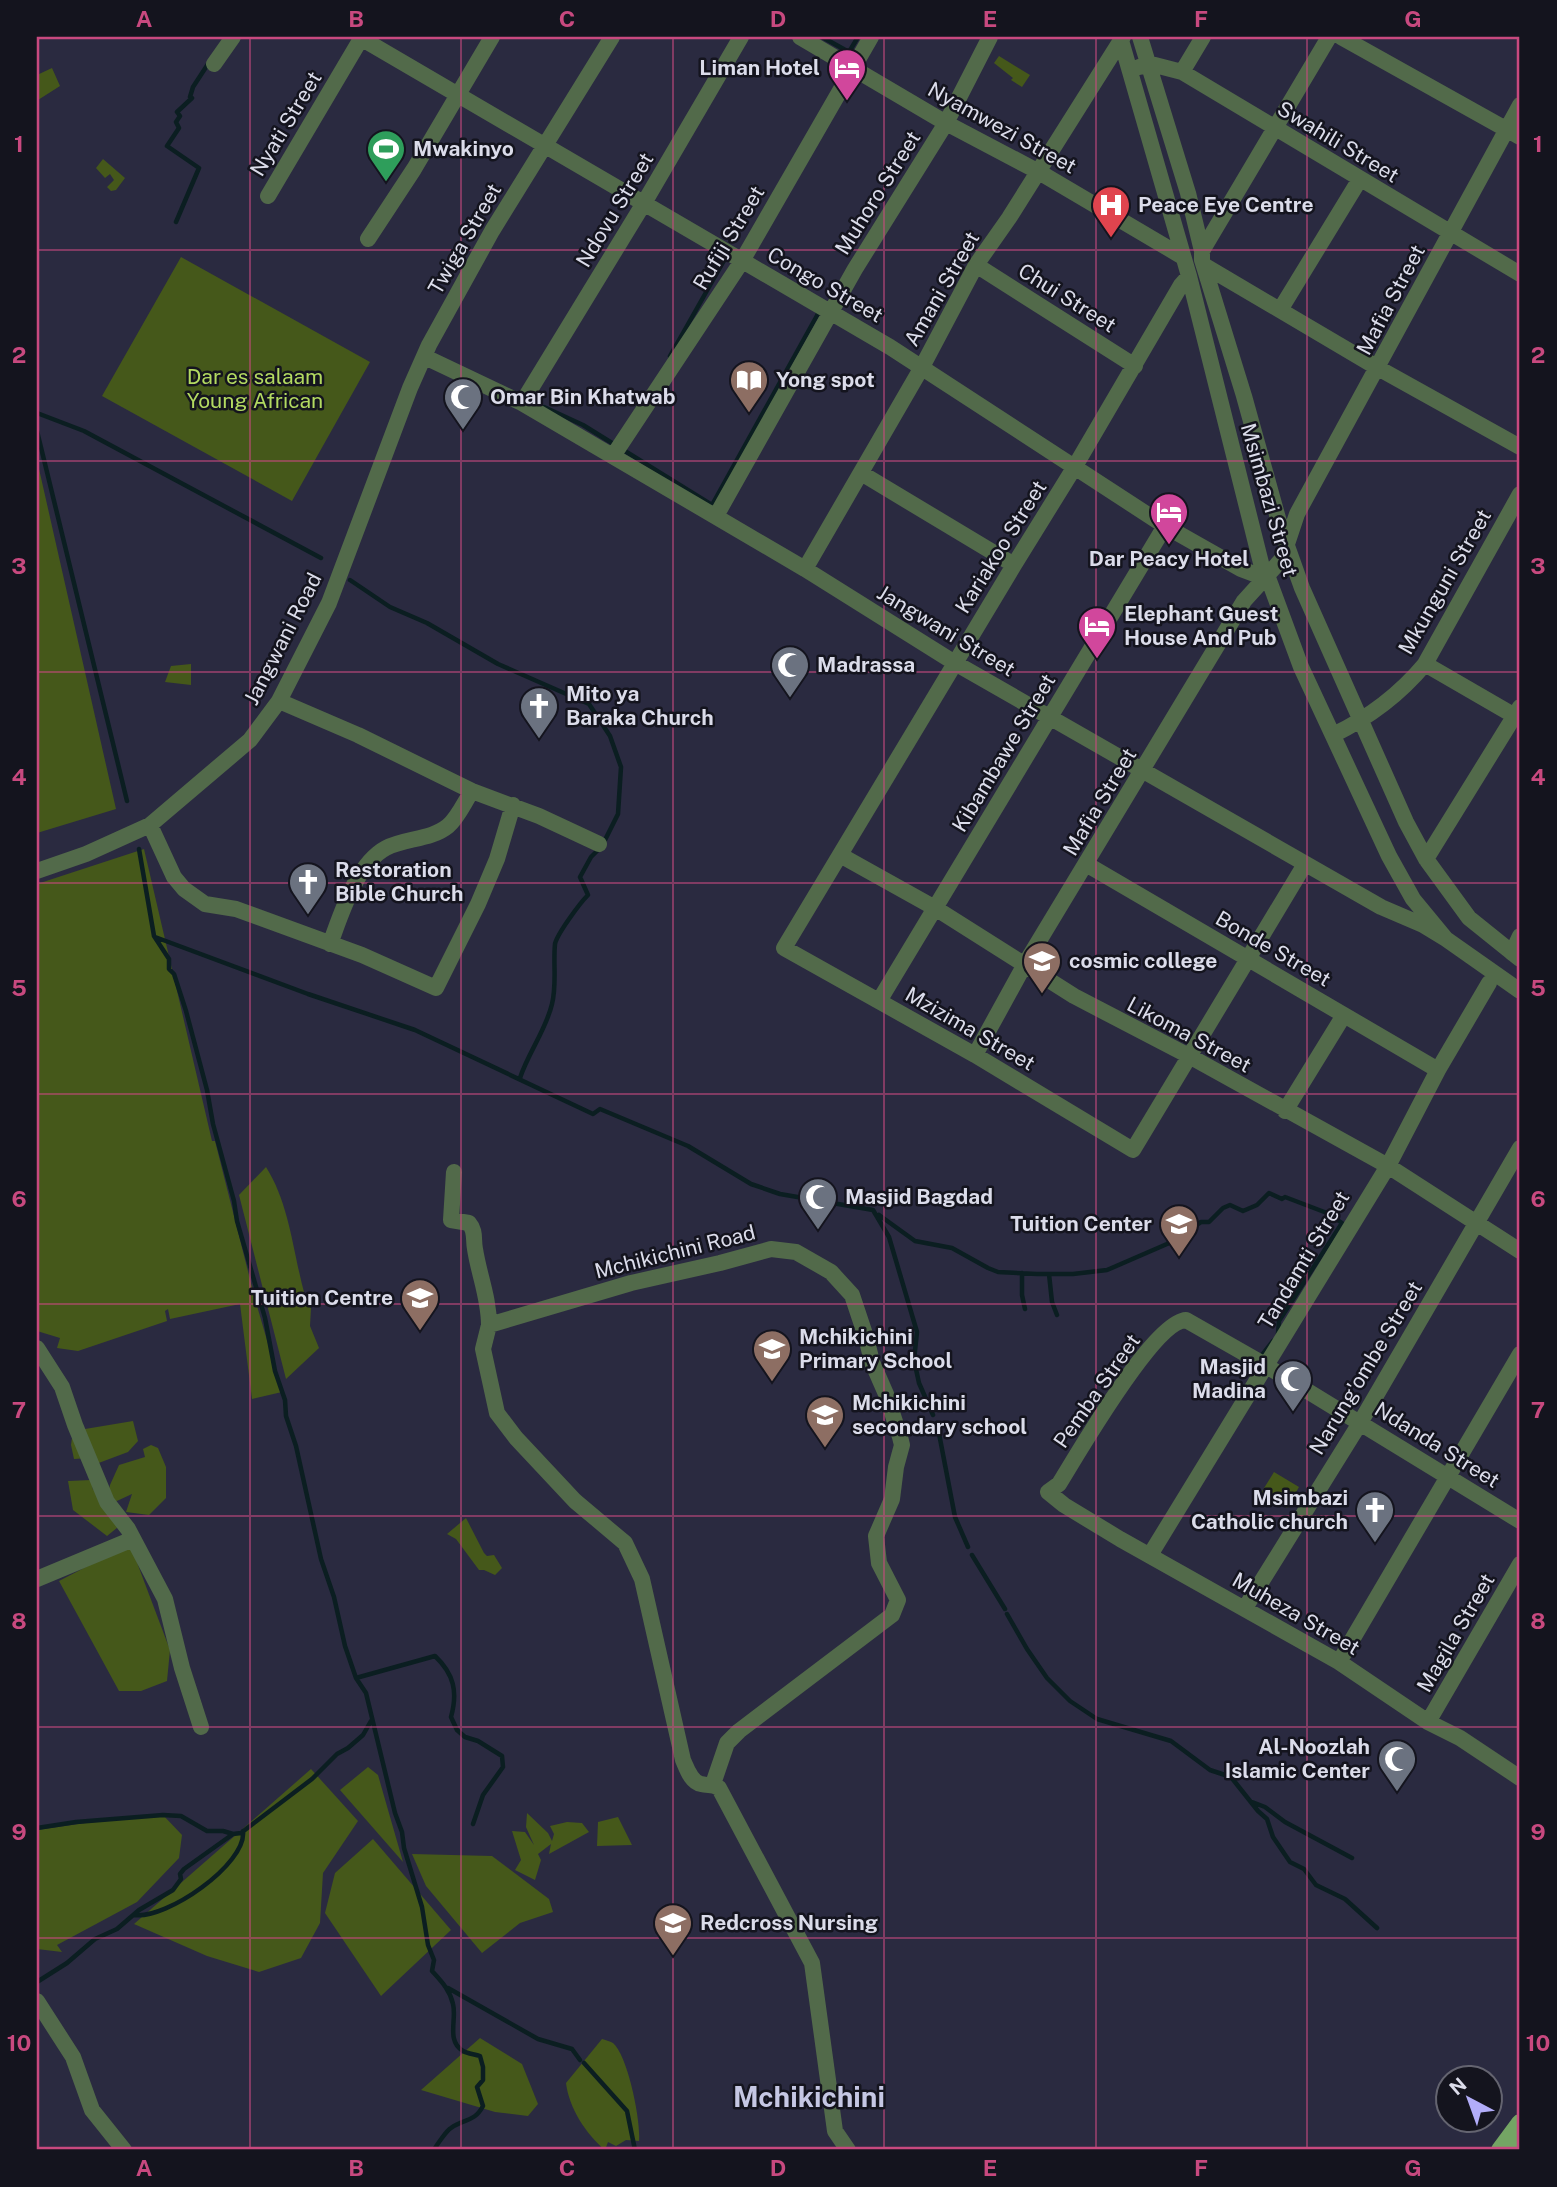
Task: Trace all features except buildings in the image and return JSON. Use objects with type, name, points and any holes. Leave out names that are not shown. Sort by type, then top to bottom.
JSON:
[{"type":"main road","points":[[1500,2150],[1519,2132]]},
{"type":"main road","points":[[1516,2150],[1519,2132]]},
{"type":"street","points":[[214,64],[233,37]]},
{"type":"street","name":"Congo Street","points":[[361,37],[922,367],[1165,526],[1241,569],[1257,575],[1265,573]]},
{"type":"street","name":"Nyati Street","points":[[268,196],[361,37]]},
{"type":"street","points":[[368,239],[414,169],[492,37]]},
{"type":"street","name":"Twiga Street","points":[[425,357],[492,231],[612,37]]},
{"type":"street","name":"Ndovu Street","points":[[522,403],[741,37]]},
{"type":"street","name":"Nyamwezi Street","points":[[800,37],[1183,257]]},
{"type":"street","name":"Rufiji Street","points":[[613,456],[742,261],[871,37]]},
{"type":"street","name":"Muhoro Street","points":[[716,516],[855,269],[946,123],[990,37]]},
{"type":"street","name":"Msimbazi Street","points":[[1122,37],[1189,276],[1265,573],[1301,667],[1389,856],[1413,899],[1446,939],[1520,992]]},
{"type":"street","name":"Amani Street","points":[[805,569],[922,367],[976,265],[1039,172],[1122,37]]},
{"type":"street","name":"Msimbazi Street","points":[[1140,37],[1188,193],[1203,259],[1287,546],[1302,588],[1406,822],[1426,859],[1469,918],[1516,956]]},
{"type":"street","points":[[1182,72],[1203,37]]},
{"type":"street","points":[[1329,37],[1274,129],[1203,259],[1280,310],[1520,447]]},
{"type":"street","points":[[1341,37],[1514,133]]},
{"type":"street","name":"Swahili Street","points":[[1130,69],[1147,65],[1182,72],[1520,274]]},
{"type":"street","name":"Mafia Street","points":[[975,1055],[1026,964],[1244,601],[1265,573],[1282,559],[1297,514],[1451,233],[1514,133],[1520,105]]},
{"type":"street","points":[[1280,310],[1360,179]]},
{"type":"street","name":"Chui Street","points":[[976,265],[1135,366]]},
{"type":"street","name":"Kariakoo Street","points":[[784,948],[1074,468],[1181,285],[1189,276]]},
{"type":"street","name":"Jangwani Street","points":[[425,357],[522,403],[805,569],[1049,718],[1381,907],[1423,925],[1446,939]]},
{"type":"street","name":"Jangwani Road","points":[[37,872],[86,854],[150,825],[250,740],[279,701],[329,603],[410,388],[425,357]]},
{"type":"street","points":[[861,473],[1014,565]]},
{"type":"street","name":"Mkunguni Street","points":[[1333,735],[1376,709],[1413,679],[1425,664],[1520,494]]},
{"type":"street","name":"Kibambawe Street","points":[[879,1002],[1165,526]]},
{"type":"street","points":[[1425,664],[1519,714],[1426,859]]},
{"type":"street","points":[[279,701],[358,735],[472,791],[513,805],[599,844]]},
{"type":"street","points":[[330,944],[347,898],[360,875],[374,859],[386,848],[448,827],[472,791]]},
{"type":"street","points":[[150,825],[174,877],[205,904],[236,909],[362,955],[436,989],[497,859],[513,805]]},
{"type":"street","name":"Likoma Street","points":[[840,855],[935,908],[1074,996],[1388,1166],[1520,1251]]},
{"type":"street","name":"Bonde Street","points":[[1086,864],[1438,1070]]},
{"type":"street","points":[[1191,1057],[1305,864]]},
{"type":"street","points":[[1516,956],[1520,936]]},
{"type":"street","name":"Mzizima Street","points":[[784,948],[975,1055],[1133,1150],[1191,1057]]},
{"type":"street","name":"Tandamti Street","points":[[1150,1555],[1388,1166],[1438,1070],[1489,983]]},
{"type":"street","points":[[1285,1111],[1344,1015]]},
{"type":"street","name":"Narung'ombe Street","points":[[1245,1608],[1360,1423],[1520,1148]]},
{"type":"street","points":[[454,1172],[451,1220],[472,1226],[474,1247],[484,1283],[489,1325],[483,1349],[497,1413],[516,1438],[575,1501],[625,1543],[642,1579],[683,1760],[695,1781],[713,1784],[719,1788],[811,1963],[835,2131],[848,2150]]},
{"type":"street","name":"Mchikichini Road","points":[[489,1325],[562,1301],[771,1249],[796,1252],[817,1263],[831,1272],[852,1295],[872,1362],[886,1394],[902,1445],[892,1499],[876,1536],[879,1563],[898,1600],[896,1608],[892,1615],[853,1646],[739,1731],[727,1743],[713,1784]]},
{"type":"street","name":"Pemba Street","points":[[1048,1492],[1059,1485],[1110,1402],[1142,1358],[1171,1326],[1178,1320],[1186,1320]]},
{"type":"street","name":"Ndanda Street","points":[[1186,1320],[1265,1364],[1520,1521]]},
{"type":"street","points":[[37,1348],[62,1387],[107,1502],[133,1539],[165,1600],[182,1668],[201,1727]]},
{"type":"street","points":[[1339,1662],[1520,1354]]},
{"type":"street","name":"Muheza Street","points":[[1048,1492],[1064,1505],[1339,1662],[1428,1722],[1460,1738],[1520,1778]]},
{"type":"street","points":[[37,1579],[133,1539]]},
{"type":"street","name":"Magila Street","points":[[1428,1722],[1520,1564]]},
{"type":"street","points":[[37,2001],[73,2057],[92,2110],[124,2150]]},
{"type":"green space","points":[[999,56],[1030,75],[1022,87],[994,63]]},
{"type":"green space","points":[[52,68],[60,86],[38,100],[37,75]]},
{"type":"green space","points":[[103,159],[125,178],[116,190],[111,191],[107,187],[114,180],[110,174],[105,178],[96,168]]},
{"type":"green space","name":"Dar es salaam Young African","points":[[181,257],[370,362],[292,501],[102,396]]},
{"type":"green space","points":[[37,460],[116,809],[37,833]]},
{"type":"green space","points":[[191,664],[191,685],[165,682],[171,666]]},
{"type":"green space","points":[[144,849],[212,1141],[215,1141],[255,1299],[282,1392],[252,1399],[240,1304],[170,1319],[168,1309],[165,1311],[167,1321],[78,1351],[57,1348],[60,1338],[37,1331],[37,884]]},
{"type":"green space","points":[[266,1167],[286,1213],[305,1296],[304,1302],[311,1308],[310,1326],[319,1348],[286,1379],[239,1195]]},
{"type":"green space","points":[[133,1421],[138,1441],[128,1452],[96,1464],[89,1458],[74,1459],[71,1445],[73,1431]]},
{"type":"green space","points":[[151,1445],[158,1448],[166,1467],[166,1498],[149,1515],[126,1512],[132,1494],[106,1506],[110,1485],[119,1465],[145,1457],[143,1449]]},
{"type":"green space","points":[[1274,1472],[1299,1487],[1287,1508],[1261,1493]]},
{"type":"green space","points":[[91,1480],[93,1490],[108,1489],[123,1523],[107,1536],[73,1510],[68,1481]]},
{"type":"green space","points":[[466,1518],[484,1553],[487,1556],[494,1555],[502,1568],[495,1575],[479,1570],[456,1539],[447,1534]]},
{"type":"green space","points":[[130,1544],[170,1650],[167,1681],[141,1691],[119,1691],[59,1581]]},
{"type":"green space","points":[[368,1767],[378,1775],[403,1862],[340,1790]]},
{"type":"green space","points":[[311,1769],[358,1821],[323,1873],[320,1923],[301,1958],[259,1972],[207,1956],[134,1924]]},
{"type":"green space","points":[[527,1813],[548,1833],[552,1841],[554,1834],[550,1826],[567,1822],[582,1823],[589,1832],[549,1854],[551,1844],[538,1854],[541,1860],[535,1880],[515,1870],[521,1860],[512,1831],[525,1832],[534,1845],[526,1827]]},
{"type":"green space","points":[[163,1815],[182,1835],[179,1858],[137,1902],[57,1945],[62,1952],[37,1949],[37,1830]]},
{"type":"green space","points":[[618,1817],[632,1845],[597,1846],[598,1822]]},
{"type":"green space","points":[[373,1839],[451,1930],[381,1996],[325,1913],[335,1873]]},
{"type":"green space","points":[[412,1854],[492,1856],[549,1899],[553,1912],[520,1923],[482,1953],[426,1886]]},
{"type":"green space","points":[[480,2038],[522,2064],[538,2104],[528,2116],[495,2112],[421,2090]]},
{"type":"green space","points":[[602,2039],[613,2043],[624,2061],[636,2105],[639,2132],[639,2141],[626,2140],[616,2146],[608,2142],[605,2150],[580,2120],[566,2083]]},
{"type":"waterway","points":[[822,37],[849,52],[858,37]]},
{"type":"waterway","points":[[176,222],[199,168],[167,146],[179,128],[176,122],[180,116],[177,112],[192,98],[193,87],[208,64]]},
{"type":"waterway","points":[[670,356],[726,257]]},
{"type":"waterway","points":[[544,407],[583,425],[712,505],[819,312],[817,311]]},
{"type":"waterway","points":[[37,413],[84,431],[321,558]]},
{"type":"waterway","points":[[37,431],[127,801]]},
{"type":"waterway","points":[[350,580],[390,607],[427,623],[498,664],[589,704],[610,736],[621,767],[618,814],[604,842]]},
{"type":"waterway","points":[[139,849],[154,936],[169,959],[169,969],[174,974],[186,1011],[237,1221],[265,1318],[275,1371],[285,1400],[286,1416],[296,1446],[321,1559],[334,1597],[345,1646],[356,1678],[366,1693],[404,1848],[422,1907],[428,1945],[434,1960],[432,1971],[452,1999],[455,2042],[463,2051],[480,2056],[483,2067],[483,2080],[477,2087],[483,2106],[472,2118],[449,2129],[434,2150]]},
{"type":"waterway","points":[[520,1078],[552,1004],[555,944],[564,926],[588,895],[580,877],[591,857],[599,849]]},
{"type":"waterway","points":[[155,937],[308,994],[415,1030],[593,1114],[600,1109],[688,1146],[751,1184],[780,1194],[873,1210],[889,1237],[917,1332],[914,1360],[919,1383],[933,1415]]},
{"type":"waterway","points":[[879,1215],[915,1241],[952,1248],[998,1272],[1073,1274],[1107,1270],[1167,1244],[1201,1222],[1209,1222],[1230,1205],[1243,1211],[1257,1205],[1269,1193],[1282,1199],[1285,1197],[1327,1213],[1342,1223],[1279,1321],[1278,1334]]},
{"type":"waterway","points":[[1022,1273],[1025,1309]]},
{"type":"waterway","points":[[1049,1274],[1052,1302],[1057,1315]]},
{"type":"waterway","points":[[1252,1368],[1273,1341]]},
{"type":"waterway","points":[[937,1423],[955,1517],[968,1547]]},
{"type":"waterway","points":[[972,1555],[1005,1609]]},
{"type":"waterway","points":[[1007,1614],[1047,1678],[1070,1701],[1097,1719],[1171,1741],[1210,1770],[1231,1777],[1267,1819],[1273,1837],[1290,1862],[1304,1869],[1316,1885],[1345,1899],[1377,1928]]},
{"type":"waterway","points":[[356,1678],[435,1656],[447,1670],[454,1691],[451,1717],[457,1730],[502,1756],[503,1767],[483,1795],[473,1824]]},
{"type":"waterway","points":[[37,1982],[67,1963],[95,1939],[117,1929],[139,1910],[173,1890],[184,1869],[233,1834],[241,1833],[312,1779],[337,1754],[363,1735],[371,1721]]},
{"type":"waterway","points":[[1252,1802],[1352,1858]]},
{"type":"waterway","points":[[37,1828],[163,1815],[181,1816],[207,1831],[233,1834]]},
{"type":"waterway","points":[[134,1915],[165,1909],[202,1887],[232,1859],[241,1844],[243,1831]]},
{"type":"waterway","points":[[448,1988],[538,2039],[572,2049],[580,2060]]},
{"type":"waterway","points":[[584,2063],[627,2111],[635,2150]]},
{"type":"place","name":"Liman Hotel","points":[[847,102]]},
{"type":"place","name":"Mwakinyo","points":[[386,183]]},
{"type":"place","name":"Peace Eye Centre","points":[[1111,239]]},
{"type":"place","name":"Yong spot","points":[[749,414]]},
{"type":"place","name":"Omar Bin Khatwab","points":[[463,431]]},
{"type":"place","name":"Dar Peacy Hotel","points":[[1169,546]]},
{"type":"place","name":"Elephant Guest House And Pub","points":[[1097,660]]},
{"type":"place","name":"Madrassa","points":[[790,699]]},
{"type":"place","name":"Mito ya Baraka Church","points":[[539,740]]},
{"type":"place","name":"Restoration Bible Church","points":[[308,916]]},
{"type":"place","name":"cosmic college","points":[[1042,995]]},
{"type":"place","name":"Masjid Bagdad","points":[[818,1231]]},
{"type":"place","name":"Tuition Center","points":[[1179,1258]]},
{"type":"place","name":"Tuition Centre","points":[[420,1332]]},
{"type":"place","name":"Mchikichini Primary School","points":[[772,1383]]},
{"type":"place","name":"Masjid Madina","points":[[1293,1413]]},
{"type":"place","name":"Mchikichini secondary school","points":[[825,1449]]},
{"type":"place","name":"Msimbazi Catholic church","points":[[1375,1544]]},
{"type":"place","name":"Al-Noozlah Islamic Center","points":[[1397,1793]]},
{"type":"place","name":"Redcross Nursing","points":[[673,1957]]},
{"type":"district","name":"Mchikichini","points":[[809,2097]]}]
